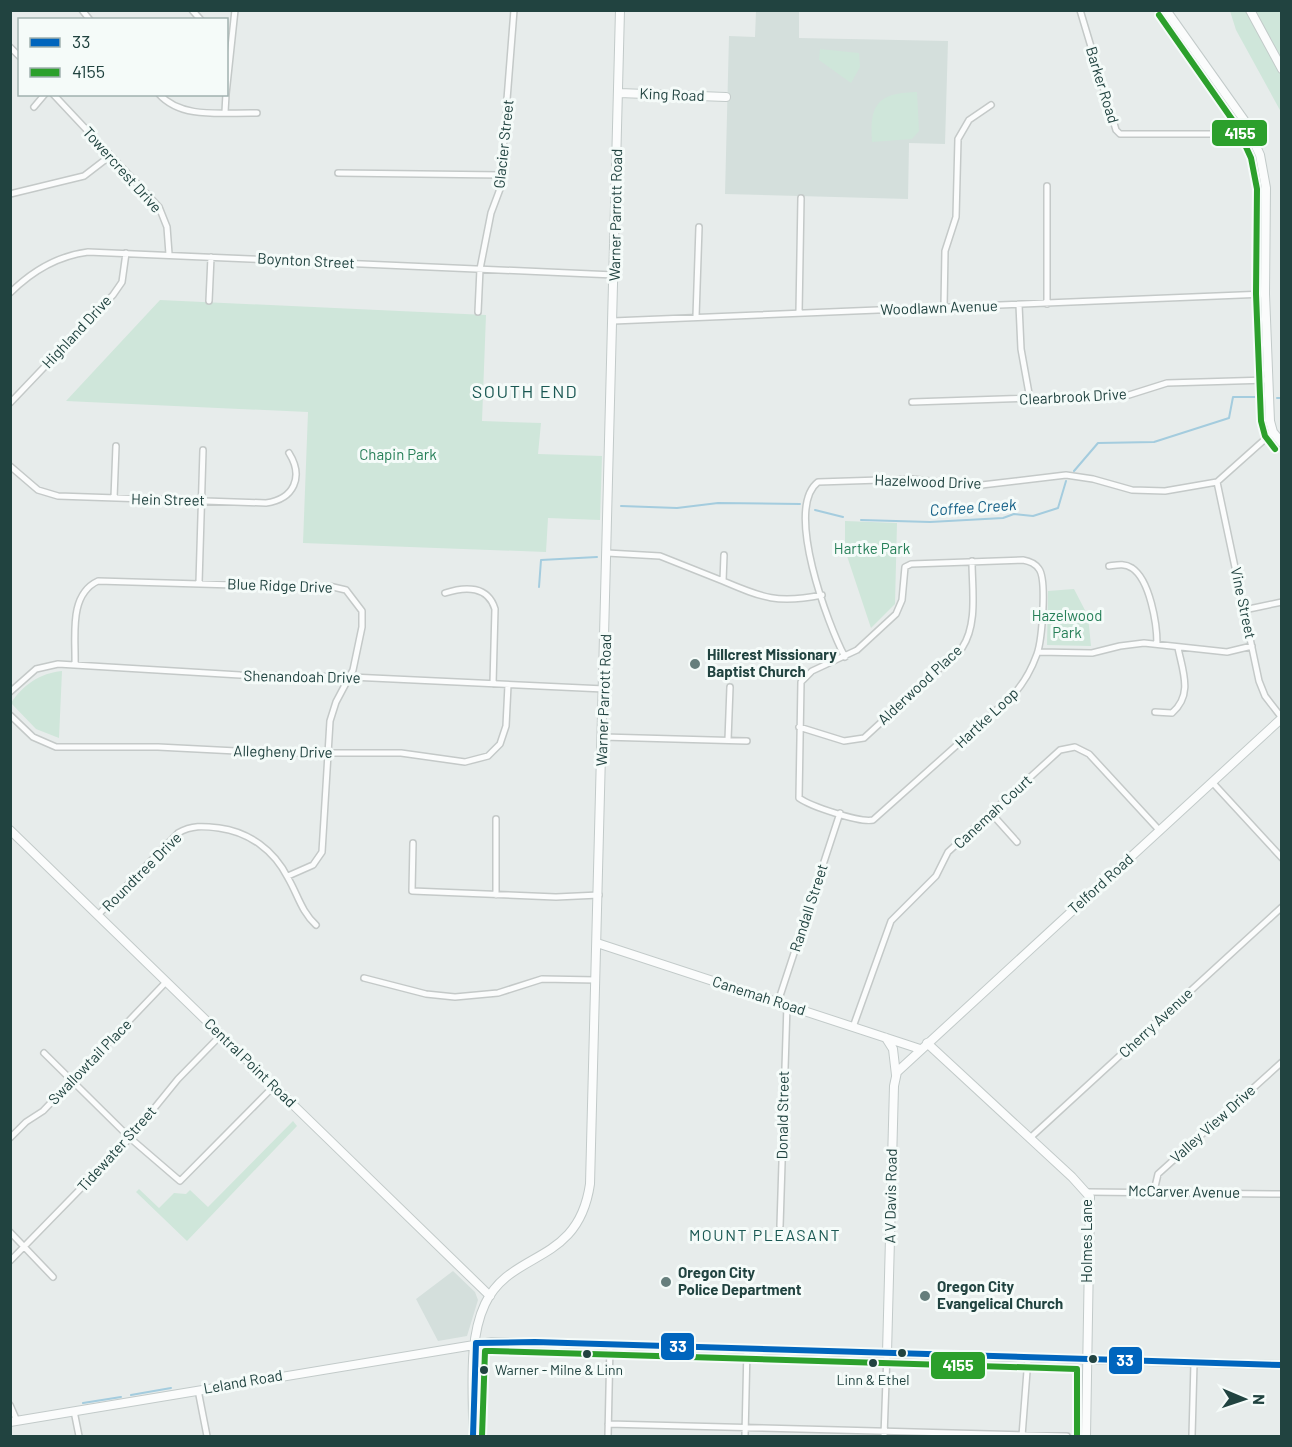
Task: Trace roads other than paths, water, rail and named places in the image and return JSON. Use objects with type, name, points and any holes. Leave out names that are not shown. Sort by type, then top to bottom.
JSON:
[{"type":"street","points":[[228,60],[230,27],[235,10]]},
{"type":"street","name":"Glacier Street","points":[[478,312],[480,268],[502,175],[514,10]]},
{"type":"street","name":"Warner Parrott Road","points":[[473,1437],[476,1343],[481,1314],[490,1296],[520,1268],[564,1240],[584,1209],[591,1163],[620,10]]},
{"type":"street","name":"Barker Road","points":[[1080,10],[1116,130],[1120,135],[1252,134]]},
{"type":"street","points":[[1166,10],[1252,134],[1262,162],[1265,183],[1268,380],[1273,432],[1281,443]]},
{"type":"street","points":[[1250,10],[1281,69]]},
{"type":"street","name":"King Road","points":[[619,93],[726,97]]},
{"type":"street","points":[[34,106],[43,96]]},
{"type":"street","name":"Towercrest Drive","points":[[55,96],[159,207],[167,227],[169,254]]},
{"type":"street","points":[[162,96],[179,109],[257,113]]},
{"type":"street","points":[[225,112],[226,96]]},
{"type":"street","points":[[944,307],[945,251],[956,217],[958,140],[969,120],[991,105]]},
{"type":"street","points":[[10,194],[84,176],[110,156]]},
{"type":"street","points":[[338,172],[502,175]]},
{"type":"street","points":[[1047,186],[1047,303]]},
{"type":"street","points":[[799,313],[801,198]]},
{"type":"street","points":[[696,317],[699,227]]},
{"type":"street","name":"Boynton Street","points":[[10,293],[33,273],[56,260],[88,252],[614,275]]},
{"type":"street","name":"Highland Drive","points":[[10,403],[113,295],[122,282],[126,253]]},
{"type":"street","points":[[209,301],[211,257]]},
{"type":"street","name":"Woodlawn Avenue","points":[[613,321],[1265,294]]},
{"type":"street","points":[[1019,305],[1021,349],[1030,399]]},
{"type":"street","name":"Clearbrook Drive","points":[[912,402],[1129,395],[1172,383],[1268,380]]},
{"type":"street","points":[[1217,482],[1273,432]]},
{"type":"street","points":[[114,498],[116,446]]},
{"type":"street","points":[[199,583],[203,450]]},
{"type":"street","name":"Hein Street","points":[[10,466],[30,484],[47,494],[266,503],[285,497],[296,484],[295,462],[289,453]]},
{"type":"street","name":"Hazelwood Drive","points":[[845,657],[810,560],[806,530],[807,496],[818,482],[912,479],[973,486],[1066,475],[1152,492],[1217,482]]},
{"type":"street","name":"Vine Street","points":[[1217,482],[1261,688],[1281,718]]},
{"type":"street","points":[[607,553],[660,556],[769,599],[796,599],[822,595]]},
{"type":"street","points":[[723,581],[724,555]]},
{"type":"street","name":"Hartke Loop","points":[[1023,560],[1038,568],[1042,578],[1042,620],[1038,652],[1027,676],[1013,694],[881,816],[869,821],[799,798],[800,689],[803,679],[812,671],[845,657],[866,642],[896,614],[902,600],[905,567],[911,564],[972,561],[1023,560]]},
{"type":"street","name":"Alderwood Place","points":[[799,727],[844,741],[864,738],[962,648],[970,633],[972,622],[972,561]]},
{"type":"street","points":[[1109,566],[1122,564],[1133,568],[1141,579],[1154,616],[1157,644]]},
{"type":"street","name":"Blue Ridge Drive","points":[[75,665],[78,602],[91,584],[106,579],[276,589],[329,586],[346,590],[356,600],[363,618],[351,677],[333,712],[327,753],[322,852],[313,865],[288,876]]},
{"type":"street","points":[[445,593],[458,589],[478,590],[493,602],[495,609],[493,684]]},
{"type":"street","points":[[1244,610],[1281,602]]},
{"type":"street","points":[[1038,652],[1092,653],[1130,644],[1157,644],[1227,652],[1252,646]]},
{"type":"street","points":[[1155,712],[1172,713],[1185,699],[1186,688],[1178,648]]},
{"type":"street","name":"Shenandoah Drive","points":[[10,692],[36,669],[48,665],[604,689]]},
{"type":"street","name":"Allegheny Drive","points":[[10,715],[33,737],[56,747],[136,746],[219,752],[401,753],[465,762],[480,759],[494,750],[503,736],[508,685]]},
{"type":"street","points":[[728,740],[730,687]]},
{"type":"street","name":"Telford Road","points":[[920,1049],[1281,718]]},
{"type":"street","points":[[603,736],[747,741]]},
{"type":"street","name":"Canemah Court","points":[[854,1027],[891,921],[936,876],[948,852],[1060,750],[1075,747],[1089,754],[1160,831]]},
{"type":"street","points":[[1212,782],[1281,858]]},
{"type":"street","name":"Randall Street","points":[[778,1002],[840,813]]},
{"type":"street","points":[[991,813],[1017,843]]},
{"type":"street","points":[[496,819],[496,895]]},
{"type":"street","name":"Roundtree Drive","points":[[98,915],[178,833],[191,827],[229,829],[250,837],[272,855],[288,876],[301,907],[316,925]]},
{"type":"street","name":"Central Point Road","points":[[10,830],[490,1296]]},
{"type":"street","points":[[412,843],[412,891],[496,895],[599,895]]},
{"type":"street","name":"Cherry Avenue","points":[[1030,1138],[1281,907]]},
{"type":"street","name":"Canemah Road","points":[[597,943],[920,1049]]},
{"type":"street","points":[[364,978],[426,994],[455,997],[498,993],[542,979],[596,980]]},
{"type":"street","name":"Swallowtail Place","points":[[10,1138],[26,1122],[43,1112],[166,982]]},
{"type":"street","name":"Donald Street","points":[[780,1226],[787,1005]]},
{"type":"street","name":"Tidewater Street","points":[[10,1261],[130,1138],[178,1079],[221,1035]]},
{"type":"street","name":"A V Davis Road","points":[[886,1038],[893,1049],[896,1075],[887,1353]]},
{"type":"street","name":"Holmes Lane","points":[[927,1043],[1088,1192],[1090,1197],[1086,1437]]},
{"type":"street","points":[[896,1075],[920,1049]]},
{"type":"street","points":[[44,1053],[130,1138],[180,1181],[273,1087]]},
{"type":"street","name":"Valley View Drive","points":[[1154,1191],[1158,1174],[1281,1062]]},
{"type":"street","name":"McCarver Avenue","points":[[1088,1192],[1281,1194]]},
{"type":"street","points":[[10,1232],[53,1277]]},
{"type":"street","name":"Leland Road","points":[[14,1421],[476,1343],[747,1348],[1281,1365]]},
{"type":"street","points":[[608,1437],[610,1345]]},
{"type":"street","points":[[745,1437],[747,1348]]},
{"type":"street","points":[[884,1434],[887,1353]]},
{"type":"street","points":[[1022,1436],[1028,1358]]},
{"type":"street","points":[[1192,1437],[1194,1363]]},
{"type":"street","points":[[198,1390],[207,1437]]},
{"type":"street","points":[[10,1405],[14,1421]]},
{"type":"street","points":[[74,1411],[79,1437]]},
{"type":"street","points":[[608,1424],[746,1426],[884,1434],[1067,1437]]},
{"type":"waterway","name":"Coffee Creek","points":[[1074,471],[1098,443],[1154,442],[1229,418],[1233,397],[1260,397]]},
{"type":"waterway","name":"Coffee Creek","points":[[1277,398],[1282,398]]},
{"type":"waterway","name":"Coffee Creek","points":[[861,520],[930,522],[1003,518],[1014,514],[1033,516],[1058,508],[1066,481]]},
{"type":"waterway","name":"Coffee Creek","points":[[621,506],[677,508],[718,503],[800,504]]},
{"type":"waterway","name":"Coffee Creek","points":[[815,510],[843,517]]},
{"type":"waterway","name":"Coffee Creek","points":[[539,587],[541,560],[597,557]]},
{"type":"waterway","points":[[131,1395],[171,1388]]},
{"type":"waterway","points":[[83,1403],[121,1397]]},
{"type":"place","name":"Hillcrest Missionary Baptist Church","points":[[695,664]]},
{"type":"place","name":"Oregon City Police Department","points":[[666,1282]]},
{"type":"place","name":"Oregon City Evangelical Church","points":[[925,1296]]},
{"type":"place","name":"Linn & Ethel","points":[[873,1363]]},
{"type":"place","name":"Warner - Milne & Linn","points":[[484,1370]]},
{"type":"district","name":"SOUTH END","points":[[525,392]]},
{"type":"district","name":"MOUNT PLEASANT","points":[[765,1235]]},
{"type":"park label","name":"Chapin Park","points":[[398,455]]},
{"type":"park label","name":"Hartke Park","points":[[872,549]]},
{"type":"park label","name":"Hazelwood Park","points":[[1067,624]]}]
